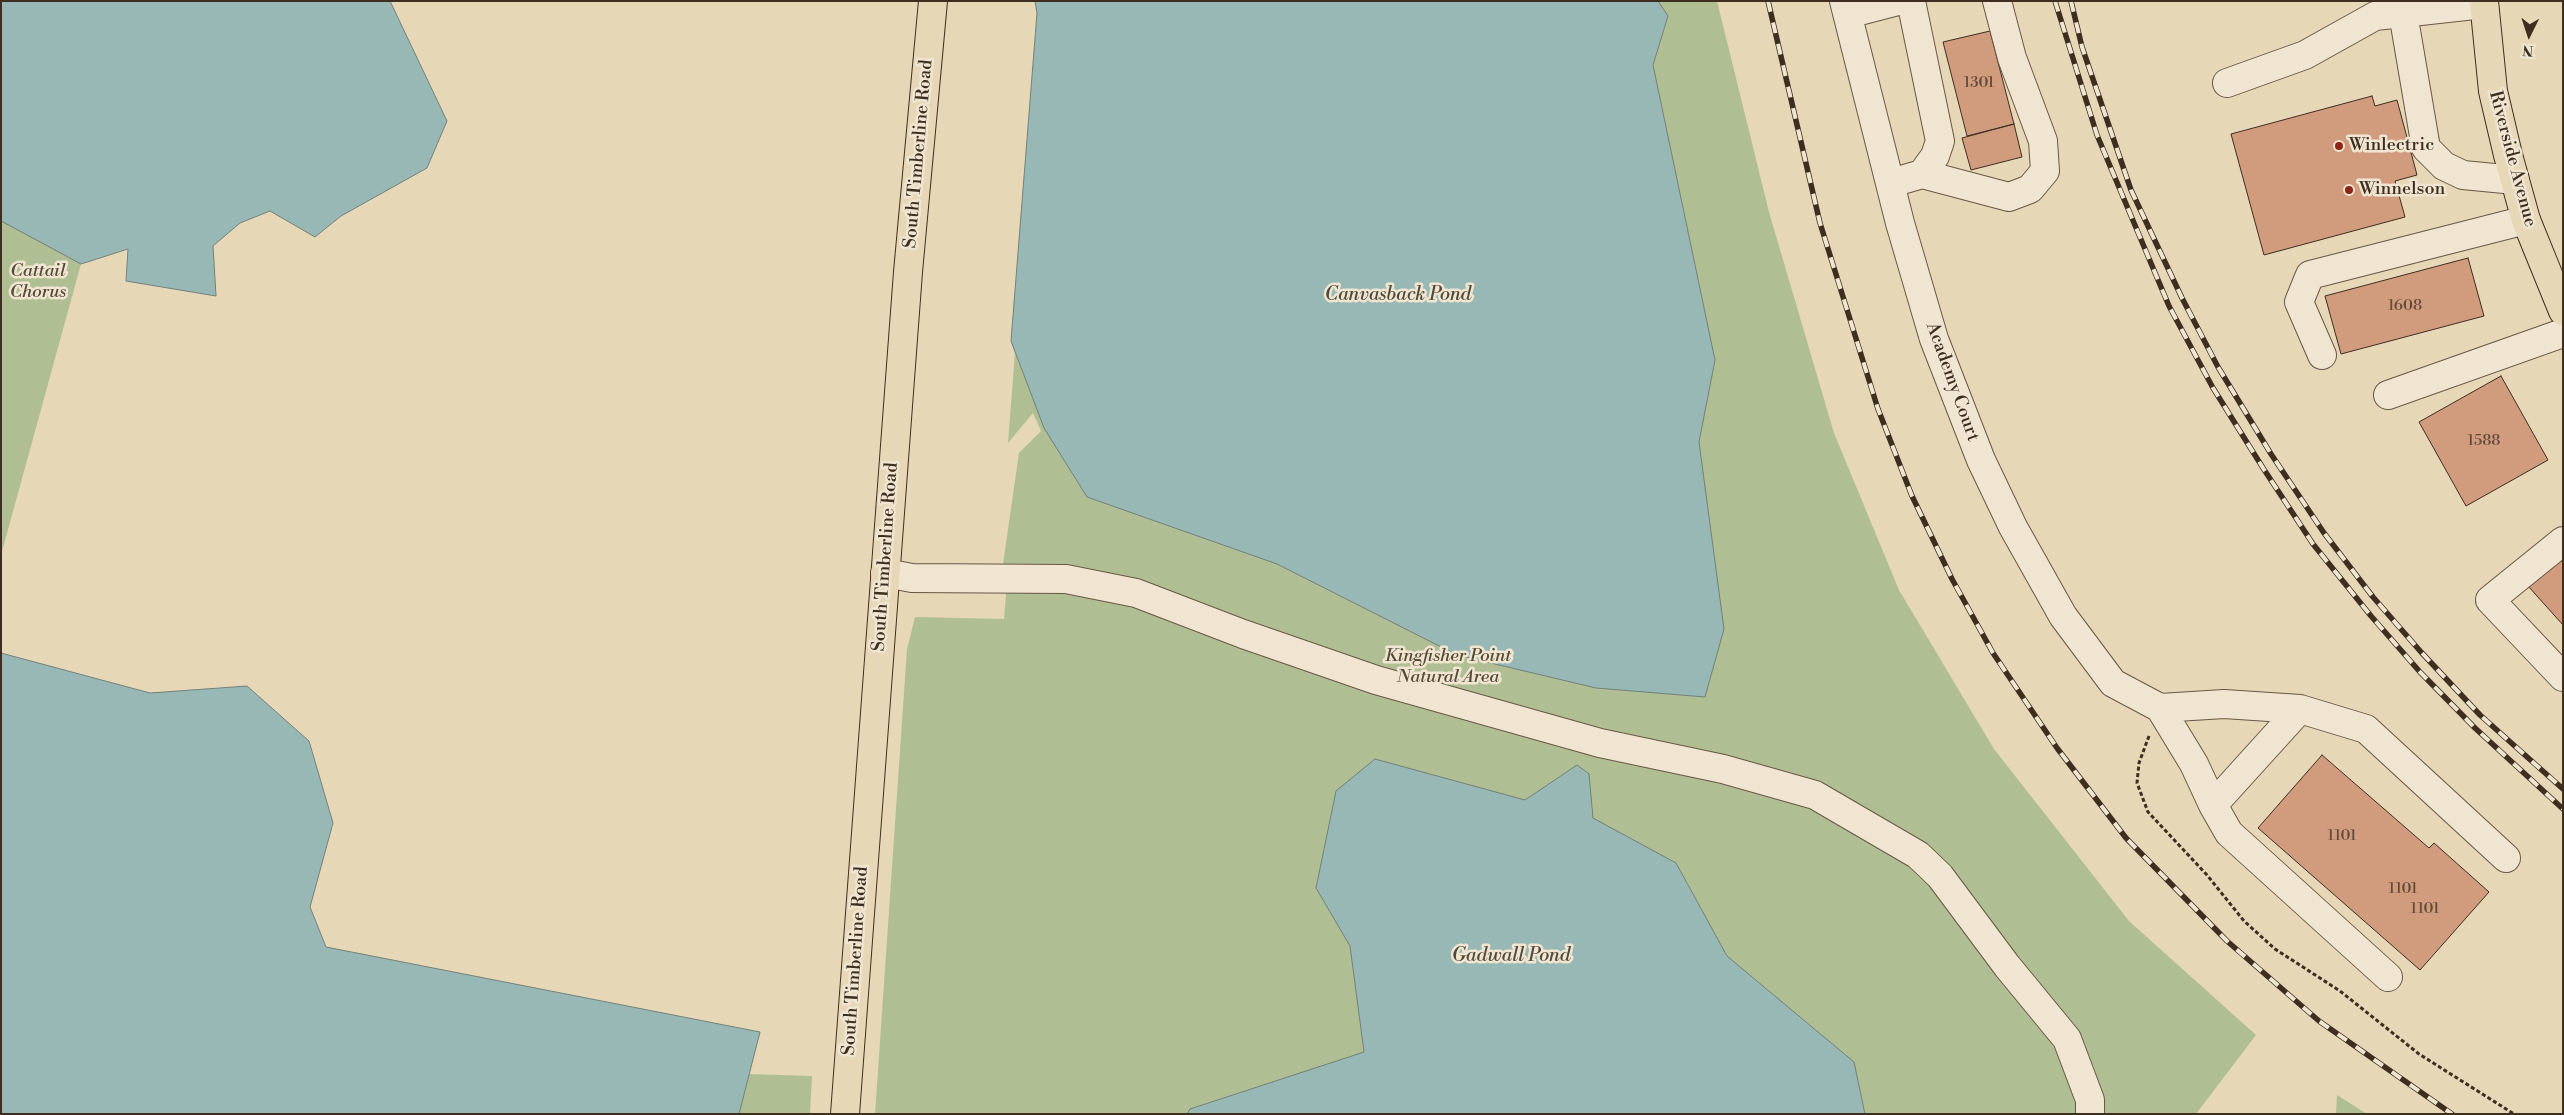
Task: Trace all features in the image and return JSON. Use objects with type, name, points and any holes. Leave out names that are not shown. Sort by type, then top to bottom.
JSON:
[{"type":"main road","name":"South Timberline Road","points":[[845,1114],[908,272],[933,1]]},
{"type":"main road","name":"Riverside Avenue","points":[[2484,3],[2493,91],[2515,180],[2526,220],[2563,311]]},
{"type":"street","points":[[1846,8],[1898,1]]},
{"type":"street","points":[[1911,1],[1940,141],[1935,156],[1922,174]]},
{"type":"street","points":[[1890,183],[1922,174],[2008,197],[2030,189],[2044,171],[2043,142],[2012,58],[1997,1]]},
{"type":"street","points":[[2227,82],[2305,55],[2375,16],[2484,3]]},
{"type":"street","name":"Academy Court","points":[[1846,8],[1890,183],[1934,339],[1981,460],[2013,527],[2063,616],[2114,683],[2160,708]]},
{"type":"street","points":[[2403,13],[2426,148],[2444,166],[2463,175],[2515,180]]},
{"type":"street","points":[[2322,355],[2299,302],[2310,275],[2526,220]]},
{"type":"street","points":[[2388,395],[2563,333]]},
{"type":"street","points":[[2563,541],[2490,600],[2563,677]]},
{"type":"street","points":[[885,573],[912,578],[1066,579],[1136,593],[1243,634],[1376,680],[1600,743],[1722,769],[1815,795],[1918,855],[1940,876],[2007,966],[2067,1038],[2090,1100],[2090,1114]]},
{"type":"street","points":[[2388,977],[2229,833],[2194,764],[2160,708],[2224,704],[2300,709],[2366,729],[2506,858]]},
{"type":"street","points":[[2213,804],[2300,709]]},
{"type":"path","points":[[2160,708],[2139,763],[2138,783],[2148,812],[2207,875],[2244,921],[2276,949],[2340,991],[2419,1054],[2514,1114]]},
{"type":"green space","name":"Kingfisher Point Natural Area","points":[[1042,1],[1717,1],[1769,212],[1834,433],[1899,590],[1994,749],[2129,921],[2256,1035],[2196,1114],[875,1114],[907,649],[915,617],[1004,619],[1006,594],[1003,564],[1019,453],[1041,431],[1033,413],[1008,443]]},
{"type":"green space","name":"Cattail Chorus","points":[[1,219],[81,264],[1,555]]},
{"type":"green space","points":[[749,1074],[812,1076],[810,1114],[739,1114]]},
{"type":"green space","points":[[2337,1095],[2367,1114],[2336,1114]]},
{"type":"water","points":[[1,1],[390,1],[447,121],[427,168],[341,216],[315,237],[270,211],[240,223],[213,246],[216,296],[126,281],[128,249],[81,264],[1,221]]},
{"type":"water","name":"Canvasback Pond","points":[[1035,1],[1658,1],[1668,16],[1653,65],[1715,360],[1699,442],[1724,629],[1705,697],[1596,688],[1457,655],[1277,564],[1087,497],[1044,428],[1011,341],[1037,13]]},
{"type":"water","points":[[1,653],[150,693],[247,686],[309,741],[333,823],[310,907],[326,947],[760,1032],[739,1114],[1,1114]]},
{"type":"water","name":"Gadwall Pond","points":[[1375,759],[1525,800],[1577,765],[1589,774],[1593,818],[1676,863],[1727,956],[1854,1062],[1865,1114],[1187,1114],[1190,1109],[1364,1052],[1350,946],[1316,888],[1336,791]]},
{"type":"building","points":[[1990,31],[2014,124],[1967,136],[1943,42]]},
{"type":"building","points":[[2372,96],[2375,106],[2397,100],[2417,175],[2395,181],[2405,217],[2264,255],[2231,134]]},
{"type":"building","points":[[2014,124],[2022,157],[1971,170],[1962,138]]},
{"type":"building","points":[[2468,258],[2484,316],[2341,354],[2325,296]]},
{"type":"building","points":[[2501,376],[2548,460],[2466,506],[2419,422]]},
{"type":"building","points":[[2563,554],[2563,625],[2528,586]]},
{"type":"building","points":[[2322,755],[2429,848],[2434,843],[2489,892],[2420,970],[2258,828]]},
{"type":"railway","points":[[1768,1],[1820,223],[1878,409],[1912,496],[1952,579],[1993,653],[2057,748],[2126,838],[2227,941],[2319,1021],[2452,1114]]},
{"type":"railway","points":[[2055,1],[2097,135],[2169,306],[2213,388],[2263,468],[2313,544],[2371,616],[2420,672],[2475,728],[2563,809]]},
{"type":"railway","points":[[2071,1],[2082,47],[2131,190],[2182,298],[2218,367],[2271,454],[2324,533],[2373,597],[2480,715],[2563,789]]},
{"type":"place","name":"Winlectric","points":[[2339,146]]},
{"type":"place","name":"Winnelson","points":[[2349,190]]}]
